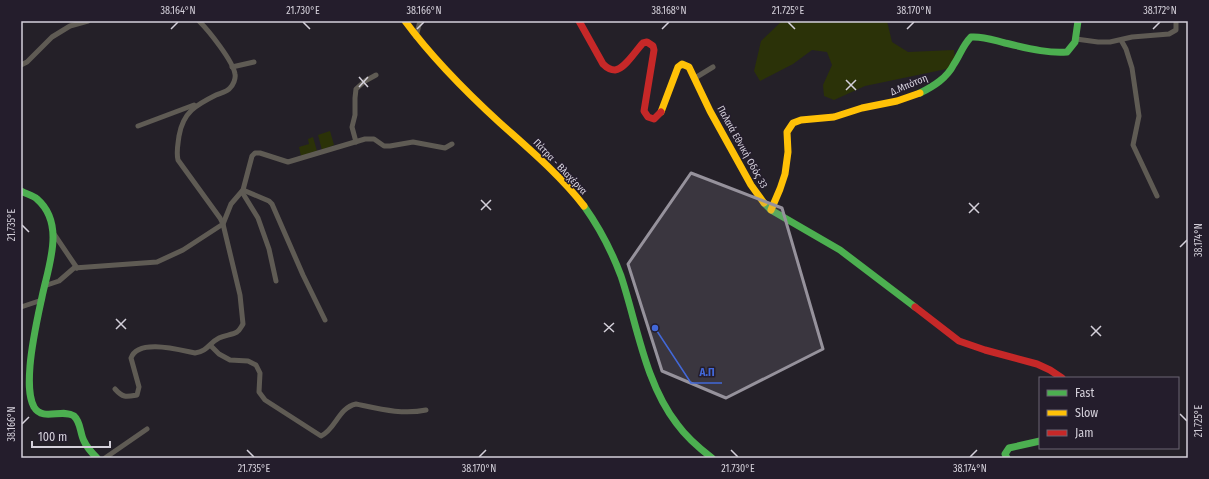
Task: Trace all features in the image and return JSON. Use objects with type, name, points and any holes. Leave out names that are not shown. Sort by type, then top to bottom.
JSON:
[{"type":"main road","name":"Πάτρα - Βλαχέρνα","points":[[405,21],[428,52],[555,174],[587,210],[616,263],[644,356],[669,413],[682,432],[694,444],[712,458]]},
{"type":"main road","name":"Παλαιά Εθνική Οδός 33","points":[[579,21],[602,64],[607,69],[614,71],[620,69],[643,43],[647,42],[653,46],[654,50],[644,111],[650,119],[654,119],[662,111],[678,67],[682,64],[689,67],[710,111],[751,185],[763,202],[772,210],[840,250],[959,341],[970,347],[1024,359],[1048,369],[1060,377]]},
{"type":"main road","points":[[1076,39],[1078,21]]},
{"type":"main road","name":"Δ.Μπότση","points":[[772,210],[782,185],[789,148],[786,134],[787,130],[792,124],[803,120],[842,116],[856,110],[893,102],[927,90],[941,81],[950,71],[971,37],[981,36],[1006,43],[1062,54],[1070,49],[1076,39]]},
{"type":"main road","points":[[21,191],[38,199],[44,207],[52,225],[54,234],[53,246],[32,349],[30,386],[34,407],[38,412],[44,415],[63,414],[72,416],[79,424],[86,445],[97,458]]},
{"type":"main road","points":[[1007,458],[1005,454],[1009,448],[1039,441]]},
{"type":"street","points":[[21,65],[52,37],[70,26],[88,21]]},
{"type":"street","points":[[138,126],[199,104],[229,89],[234,83],[235,75],[232,67],[222,50],[200,21]]},
{"type":"street","points":[[416,37],[420,21]]},
{"type":"street","points":[[1076,39],[1098,42],[1121,40],[1132,36],[1172,34],[1176,30],[1176,21]]},
{"type":"street","points":[[1121,40],[1126,49],[1132,68],[1139,116],[1133,145],[1157,196]]},
{"type":"street","points":[[232,67],[254,62]]},
{"type":"street","points":[[695,78],[713,67]]},
{"type":"street","points":[[356,142],[352,127],[355,115],[356,89],[365,81],[376,75]]},
{"type":"street","points":[[115,389],[120,395],[126,397],[137,395],[140,387],[131,358],[135,353],[148,347],[158,347],[195,353],[205,350],[211,346],[213,342],[220,338],[237,332],[241,327],[243,320],[240,295],[223,224],[178,160],[177,155],[180,132],[185,118],[191,110],[199,104]]},
{"type":"street","points":[[44,286],[59,281],[74,268],[157,262],[183,250],[223,224],[230,204],[243,191],[252,156],[255,153],[260,153],[288,162],[365,139],[374,139],[384,146],[413,142],[445,148],[452,144]]},
{"type":"street","points":[[243,191],[258,218],[269,249],[276,281]]},
{"type":"street","points":[[243,191],[269,201],[272,204],[303,275],[325,320]]},
{"type":"street","points":[[54,234],[77,268]]},
{"type":"street","points":[[21,307],[42,300]]},
{"type":"street","points":[[211,346],[219,354],[230,360],[248,361],[256,365],[260,373],[259,392],[265,400],[321,436],[326,434],[344,410],[356,404],[401,413],[414,413],[426,410]]},
{"type":"street","points":[[105,458],[146,429]]},
{"type":"highlighted area","points":[[691,173],[782,208],[823,349],[726,398],[662,371],[628,264]]},
{"type":"green space","points":[[782,21],[887,21],[892,42],[908,52],[954,50],[956,67],[865,86],[834,100],[824,96],[823,85],[832,65],[827,52],[812,50],[793,64],[760,81],[754,71],[761,41]]},
{"type":"green space","points":[[330,131],[334,145],[322,150],[318,135]]},
{"type":"green space","points":[[313,137],[317,151],[301,156],[299,147],[309,144],[308,139]]},
{"type":"traffic: fast","points":[[920,93],[935,84],[948,73],[971,37],[984,38],[1044,51],[1067,52],[1075,42],[1078,21]]},
{"type":"traffic: fast","points":[[21,191],[35,198],[46,209],[51,221],[53,233],[51,259],[33,340],[29,376],[29,387],[32,403],[34,407],[42,414],[64,413],[74,416],[78,421],[85,444],[97,458]]},
{"type":"traffic: fast","points":[[764,203],[771,210],[840,250],[915,307]]},
{"type":"traffic: fast","points":[[584,206],[600,231],[621,276],[649,372],[666,408],[681,429],[693,442],[712,458]]},
{"type":"traffic: fast","points":[[1007,458],[1005,454],[1009,448],[1039,441]]},
{"type":"traffic: slow","points":[[405,21],[462,87],[555,173],[584,206]]},
{"type":"traffic: slow","points":[[661,112],[678,67],[682,64],[689,67],[710,111],[751,185],[764,203]]},
{"type":"traffic: slow","points":[[771,210],[785,174],[788,152],[787,132],[793,123],[801,120],[834,117],[862,108],[897,101],[920,93]]},
{"type":"traffic: jam","points":[[579,21],[603,64],[611,69],[615,70],[623,66],[643,43],[647,42],[653,46],[654,50],[644,111],[648,117],[654,119],[661,112]]},
{"type":"traffic: jam","points":[[915,307],[959,341],[985,350],[1037,364],[1060,377]]},
{"type":"place","name":"Α.Π","points":[[655,328]]}]
